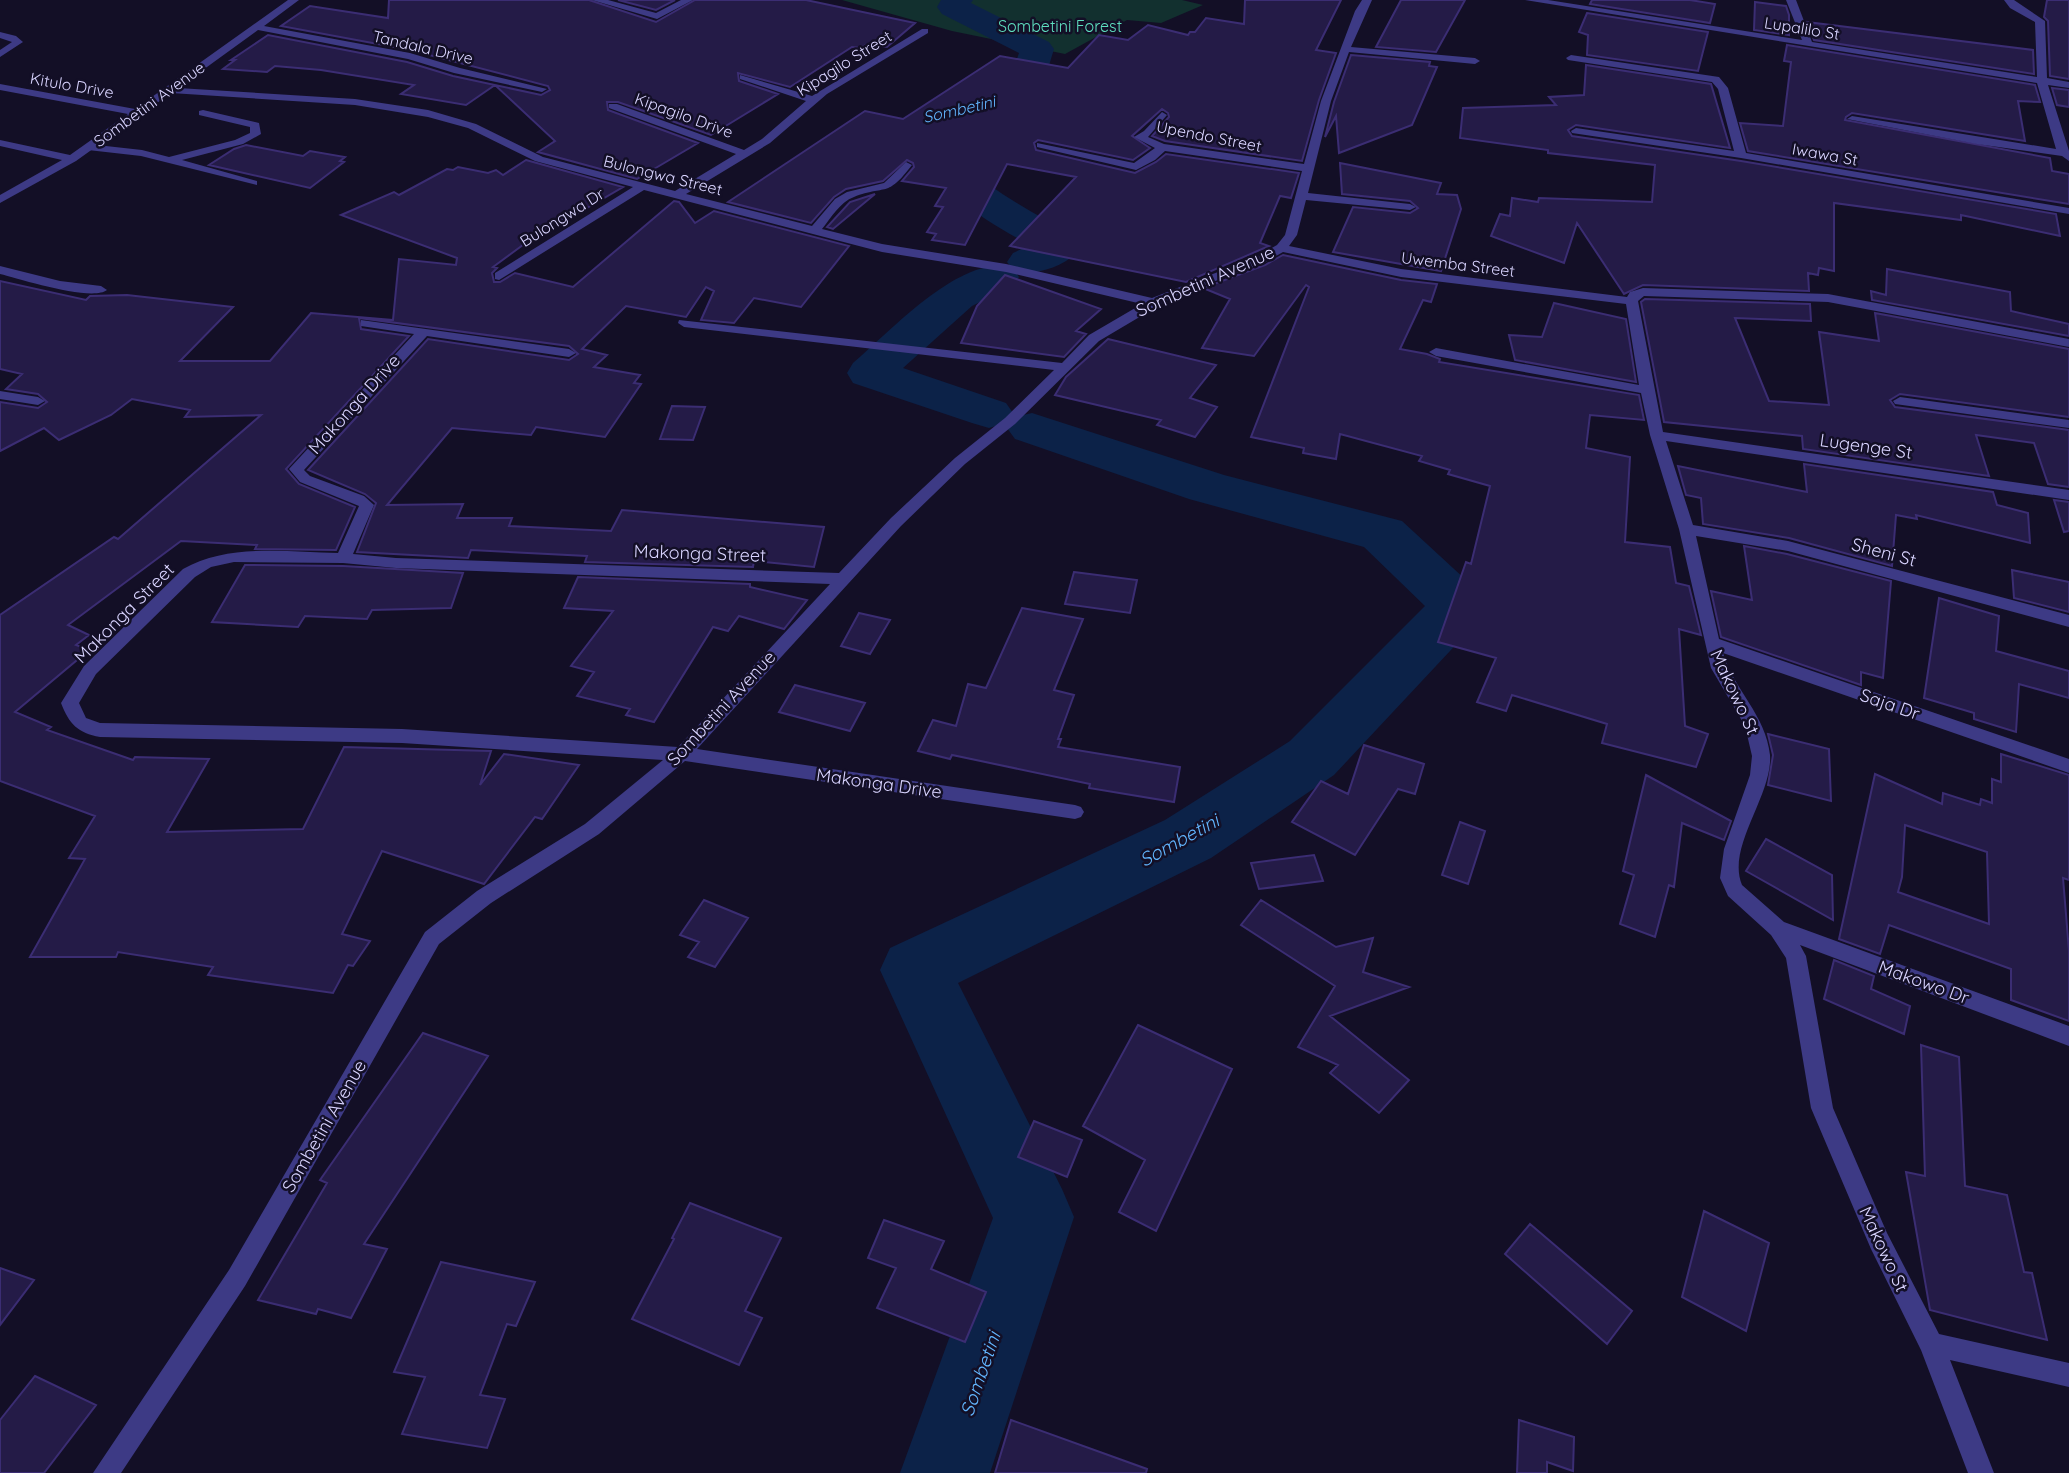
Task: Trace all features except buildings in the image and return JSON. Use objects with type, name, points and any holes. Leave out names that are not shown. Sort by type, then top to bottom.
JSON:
[{"type":"street","name":"Sombetini Avenue","points":[[0,200],[72,159],[294,0]]},
{"type":"street","points":[[597,0],[657,16],[688,0]]},
{"type":"street","name":"Sombetini Avenue","points":[[106,1473],[237,1278],[432,938],[484,897],[592,829],[682,754],[842,579],[942,478],[1010,421],[1094,338],[1152,302],[1240,268],[1281,248],[1291,235],[1326,101],[1360,11],[1367,0]]},
{"type":"street","name":"Lupalilo St","points":[[1530,0],[2069,85]]},
{"type":"street","points":[[1791,0],[1808,44]]},
{"type":"street","points":[[1852,119],[2067,155],[2042,82],[2040,21],[2013,6],[2009,0]]},
{"type":"street","name":"Tandala Drive","points":[[255,27],[410,56],[458,71],[542,89]]},
{"type":"street","name":"Kipagilo Street","points":[[678,194],[766,141],[812,100],[925,31]]},
{"type":"street","points":[[0,36],[13,37],[18,42],[0,54]]},
{"type":"street","points":[[1346,49],[1475,61]]},
{"type":"street","points":[[1571,58],[1715,79],[1723,88],[1741,155]]},
{"type":"street","points":[[744,78],[812,100]]},
{"type":"street","name":"Kitulo Drive","points":[[0,88],[138,113]]},
{"type":"street","name":"Bulongwa Street","points":[[169,90],[382,106],[437,116],[476,127],[516,151],[814,231],[882,248],[1006,268],[1152,302]]},
{"type":"street","name":"Kipagilo Drive","points":[[613,106],[746,154]]},
{"type":"street","points":[[171,160],[239,142],[256,134],[255,125],[203,113]]},
{"type":"street","name":"Upendo Street","points":[[1162,115],[1148,132],[1139,137],[1162,147],[1307,168]]},
{"type":"street","name":"Iwawa St","points":[[1576,131],[1741,155],[2069,211]]},
{"type":"street","points":[[0,144],[72,159]]},
{"type":"street","points":[[1041,145],[1136,167],[1162,147]]},
{"type":"street","points":[[88,147],[142,153],[253,183]]},
{"type":"street","points":[[814,231],[839,201],[850,194],[888,186],[906,165]]},
{"type":"street","name":"Bulongwa Dr","points":[[499,276],[642,186]]},
{"type":"street","points":[[1302,196],[1410,206]]},
{"type":"street","name":"Uwemba Street","points":[[1281,248],[1401,273],[1632,301]]},
{"type":"street","points":[[0,270],[60,285],[101,290]]},
{"type":"street","points":[[1632,301],[1634,295],[1643,292],[1828,298],[2069,343]]},
{"type":"street","name":"Makowo St","points":[[1632,301],[1657,435],[1687,529],[1719,668],[1754,725],[1761,757],[1759,775],[1733,849],[1730,878],[1735,890],[1779,929],[1796,956],[1822,1108],[1879,1241],[1931,1344],[1981,1473]]},
{"type":"street","points":[[366,323],[569,353]]},
{"type":"street","points":[[684,323],[953,351],[1065,367]]},
{"type":"street","name":"Makonga Drive","points":[[343,558],[366,505],[359,499],[305,479],[296,469],[424,331]]},
{"type":"street","points":[[1436,352],[1647,390]]},
{"type":"street","points":[[0,395],[38,401]]},
{"type":"street","points":[[1900,401],[2069,424]]},
{"type":"street","name":"Lugenge St","points":[[1657,435],[2069,495]]},
{"type":"street","name":"Sheni St","points":[[1687,529],[1788,546],[2069,621]]},
{"type":"street","name":"Makonga Street","points":[[682,754],[402,736],[100,730],[86,728],[76,721],[70,703],[90,670],[189,573],[206,563],[234,557],[343,558],[396,563],[842,579]]},
{"type":"street","name":"Saja Dr","points":[[1712,643],[2069,766]]},
{"type":"street","name":"Makonga Drive","points":[[682,754],[1075,812]]},
{"type":"street","name":"Makowo Dr","points":[[1779,929],[2069,1036]]},
{"type":"street","points":[[1931,1344],[2069,1375]]},
{"type":"green space","name":"Sombetini Forest","points":[[842,0],[1182,0],[1203,5],[1161,23],[1127,20],[1065,54],[952,31]]},
{"type":"waterway","name":"Sombetini","points":[[957,0],[953,7],[1037,49],[1022,95],[974,106]]},
{"type":"waterway","name":"Sombetini","points":[[924,145],[970,190],[1025,225],[1063,245],[1028,262]]},
{"type":"waterway","name":"Sombetini","points":[[989,413],[870,373],[956,297],[997,277]]},
{"type":"waterway","name":"Sombetini","points":[[945,1473],[1034,1217],[915,970],[1188,839],[1312,758],[1459,606],[1383,534],[1207,487],[1032,428]]}]
